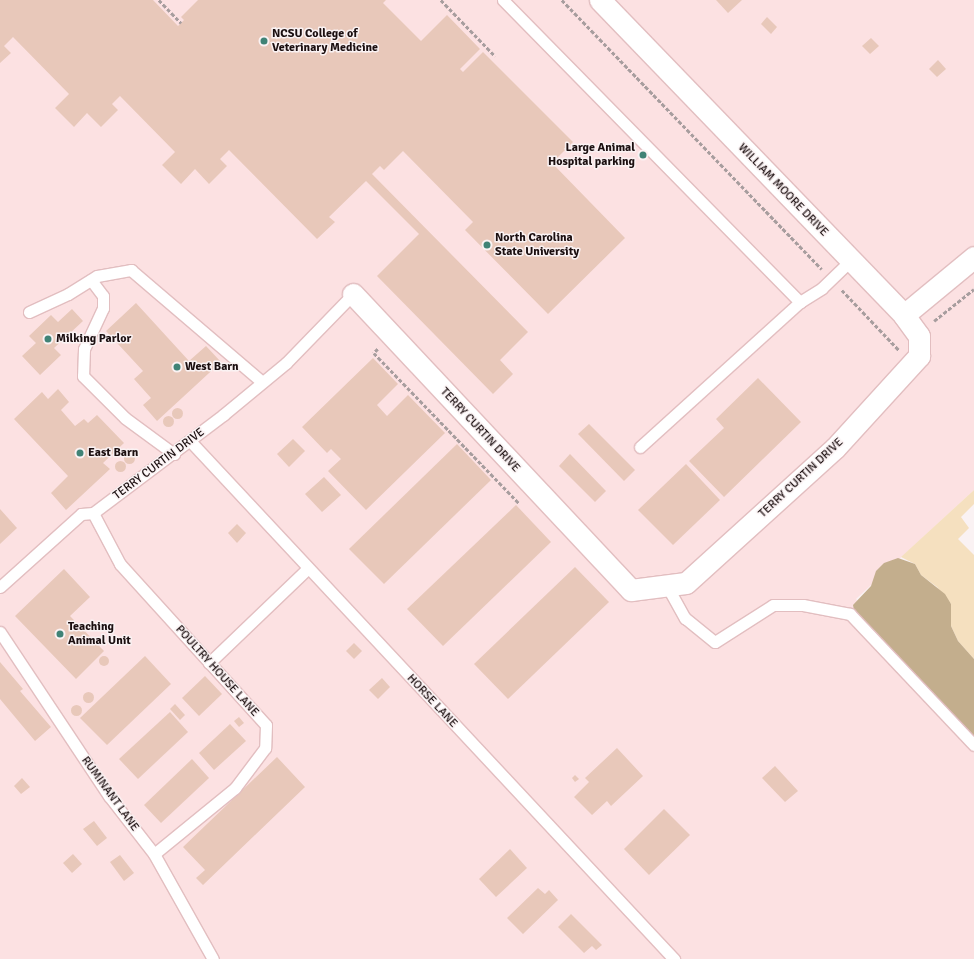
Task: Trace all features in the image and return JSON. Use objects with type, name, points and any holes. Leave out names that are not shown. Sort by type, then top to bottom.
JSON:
[{"type":"street","name":"WILLIAM MOORE DRIVE","points":[[600,0],[904,315]]},
{"type":"street","points":[[904,315],[974,257]]},
{"type":"street","name":"TERRY CURTIN DRIVE","points":[[353,294],[631,590],[686,584],[835,448],[919,356],[919,336],[904,315]]},
{"type":"lane","points":[[503,0],[800,302]]},
{"type":"lane","points":[[640,447],[800,302],[831,279],[851,260]]},
{"type":"lane","points":[[29,312],[97,276],[131,270],[262,382]]},
{"type":"lane","points":[[91,280],[103,296],[103,308],[84,349],[83,376],[126,418],[174,454]]},
{"type":"lane","name":"TERRY CURTIN DRIVE","points":[[0,587],[81,514],[93,513],[174,454],[286,363],[353,294]]},
{"type":"lane","name":"HORSE LANE","points":[[190,442],[674,959]]},
{"type":"lane","name":"POULTRY HOUSE LANE","points":[[93,513],[120,564],[266,725],[265,748],[235,788],[154,854]]},
{"type":"lane","points":[[209,663],[259,612],[308,568]]},
{"type":"lane","points":[[667,586],[685,618],[714,642],[773,605],[804,605],[850,614],[974,745]]},
{"type":"lane","name":"RUMINANT LANE","points":[[0,632],[109,796],[154,854],[213,959]]},
{"type":"path","points":[[159,0],[181,23]]},
{"type":"path","points":[[441,0],[495,56]]},
{"type":"path","points":[[562,0],[903,354]]},
{"type":"path","points":[[933,322],[974,289]]},
{"type":"shaded area","name":"North Carolina State University","points":[[0,0],[974,0],[974,490],[856,599],[974,725],[974,959],[0,959]]},
{"type":"shaded area","points":[[974,490],[974,504],[961,517],[969,528],[958,539],[974,555],[974,659],[958,641],[951,626],[951,604],[937,587],[921,575],[915,564],[901,557]]},
{"type":"shaded area","points":[[898,558],[915,564],[921,575],[945,594],[951,604],[951,626],[958,641],[974,659],[974,737],[854,610],[853,605],[871,586],[876,571],[884,563]]},
{"type":"building","points":[[0,0],[153,0],[178,26],[184,20],[181,17],[198,0],[386,0],[383,3],[421,41],[447,15],[480,49],[460,69],[463,72],[483,52],[573,142],[552,163],[625,238],[548,314],[465,230],[473,222],[403,151],[384,170],[380,166],[372,174],[528,332],[500,360],[513,374],[493,394],[377,276],[419,234],[366,181],[329,217],[335,222],[317,239],[229,150],[220,159],[227,166],[209,184],[195,169],[181,184],[162,165],[175,152],[120,96],[112,104],[118,110],[101,127],[87,113],[74,127],[55,108],[69,94],[13,37],[4,46],[11,53],[0,63]]},
{"type":"building","points":[[716,0],[742,0],[728,13]]},
{"type":"building","points":[[767,17],[777,27],[771,34],[761,24]]},
{"type":"building","points":[[871,38],[879,46],[870,54],[862,46]]},
{"type":"building","points":[[938,60],[946,69],[937,77],[929,69]]},
{"type":"building","name":"West Barn","points":[[136,303],[189,361],[206,346],[221,362],[157,421],[143,405],[151,398],[134,379],[143,371],[106,331]]},
{"type":"building","name":"Milking Parlor","points":[[72,309],[83,321],[54,348],[61,355],[40,375],[22,356],[36,343],[29,336],[51,315],[58,322]]},
{"type":"building","points":[[373,358],[398,384],[377,405],[387,416],[408,395],[445,433],[366,510],[328,471],[341,459],[331,449],[327,453],[302,427]]},
{"type":"building","points":[[758,378],[801,422],[724,497],[689,461],[724,428],[716,419]]},
{"type":"building","name":"East Barn","points":[[58,389],[69,402],[61,410],[75,426],[84,419],[88,423],[97,415],[124,443],[103,463],[110,469],[66,510],[51,493],[68,476],[14,419],[42,392],[48,399]]},
{"type":"building","points":[[175,408],[179,408],[181,409],[181,417],[175,418],[172,415],[172,411]]},
{"type":"building","points":[[166,416],[170,416],[172,417],[172,425],[166,426],[163,423],[163,419]]},
{"type":"building","points":[[589,424],[635,470],[624,481],[578,434]]},
{"type":"building","points":[[293,439],[305,451],[289,467],[277,454]]},
{"type":"building","points":[[457,444],[491,480],[384,584],[349,549]]},
{"type":"building","points":[[129,452],[133,454],[135,458],[133,462],[129,464],[125,462],[123,458],[125,454]]},
{"type":"building","points":[[570,454],[606,491],[595,502],[559,466]]},
{"type":"building","points":[[120,460],[124,462],[126,466],[124,470],[120,472],[116,470],[114,466],[116,462]]},
{"type":"building","points":[[686,464],[720,500],[673,545],[638,510]]},
{"type":"building","points":[[324,477],[341,495],[322,512],[305,494]]},
{"type":"building","points":[[516,505],[551,542],[443,646],[407,609]]},
{"type":"building","points":[[0,509],[17,528],[0,544]]},
{"type":"building","points":[[237,524],[246,533],[237,543],[228,533]]},
{"type":"building","points":[[575,567],[609,602],[508,699],[474,664]]},
{"type":"building","name":"Teaching Animal Unit","points":[[64,569],[90,597],[70,616],[104,651],[76,679],[15,616]]},
{"type":"building","points":[[354,643],[362,651],[354,659],[346,651]]},
{"type":"building","points":[[104,656],[109,661],[104,666],[99,661]]},
{"type":"building","points":[[145,656],[171,684],[107,745],[80,718]]},
{"type":"building","points":[[0,662],[23,689],[20,691],[51,727],[35,741],[0,699]]},
{"type":"building","points":[[205,676],[222,694],[199,716],[182,698]]},
{"type":"building","points":[[382,678],[390,687],[378,699],[369,690]]},
{"type":"building","points":[[88,691],[92,693],[94,697],[92,701],[88,703],[84,701],[82,697],[84,693]]},
{"type":"building","points":[[76,704],[80,706],[82,710],[80,714],[76,716],[72,714],[70,710],[72,706]]},
{"type":"building","points":[[175,704],[185,715],[180,720],[170,709]]},
{"type":"building","points":[[170,712],[188,732],[138,779],[119,759]]},
{"type":"building","points":[[239,717],[244,723],[239,727],[234,721]]},
{"type":"building","points":[[230,724],[246,741],[214,770],[199,753]]},
{"type":"building","points":[[617,748],[643,776],[611,806],[607,801],[592,815],[574,797],[589,782],[585,778]]},
{"type":"building","points":[[277,757],[305,787],[203,885],[196,878],[205,870],[183,847]]},
{"type":"building","points":[[192,759],[209,778],[161,823],[144,805]]},
{"type":"building","points":[[775,766],[798,791],[785,802],[762,778]]},
{"type":"building","points":[[575,775],[579,779],[575,782],[572,778]]},
{"type":"building","points":[[22,778],[30,787],[21,794],[14,786]]},
{"type":"building","points":[[664,809],[690,835],[649,875],[624,849]]},
{"type":"building","points":[[94,821],[107,838],[97,846],[83,829]]},
{"type":"building","points":[[510,849],[527,868],[496,897],[479,879]]},
{"type":"building","points":[[73,854],[82,864],[72,873],[63,863]]},
{"type":"building","points":[[120,855],[134,873],[124,881],[110,862]]},
{"type":"building","points":[[538,888],[545,894],[549,890],[558,900],[523,934],[507,918]]},
{"type":"building","points":[[571,914],[602,945],[596,950],[592,946],[584,953],[558,927]]},
{"type":"place","name":"NCSU College of Veterinary Medicine","points":[[264,41]]},
{"type":"place","name":"Large Animal Hospital parking","points":[[643,155]]},
{"type":"place","name":"North Carolina State University","points":[[487,245]]},
{"type":"place","name":"Milking Parlor","points":[[48,339]]},
{"type":"place","name":"West Barn","points":[[177,367]]},
{"type":"place","name":"East Barn","points":[[80,453]]},
{"type":"place","name":"Teaching Animal Unit","points":[[60,634]]}]
